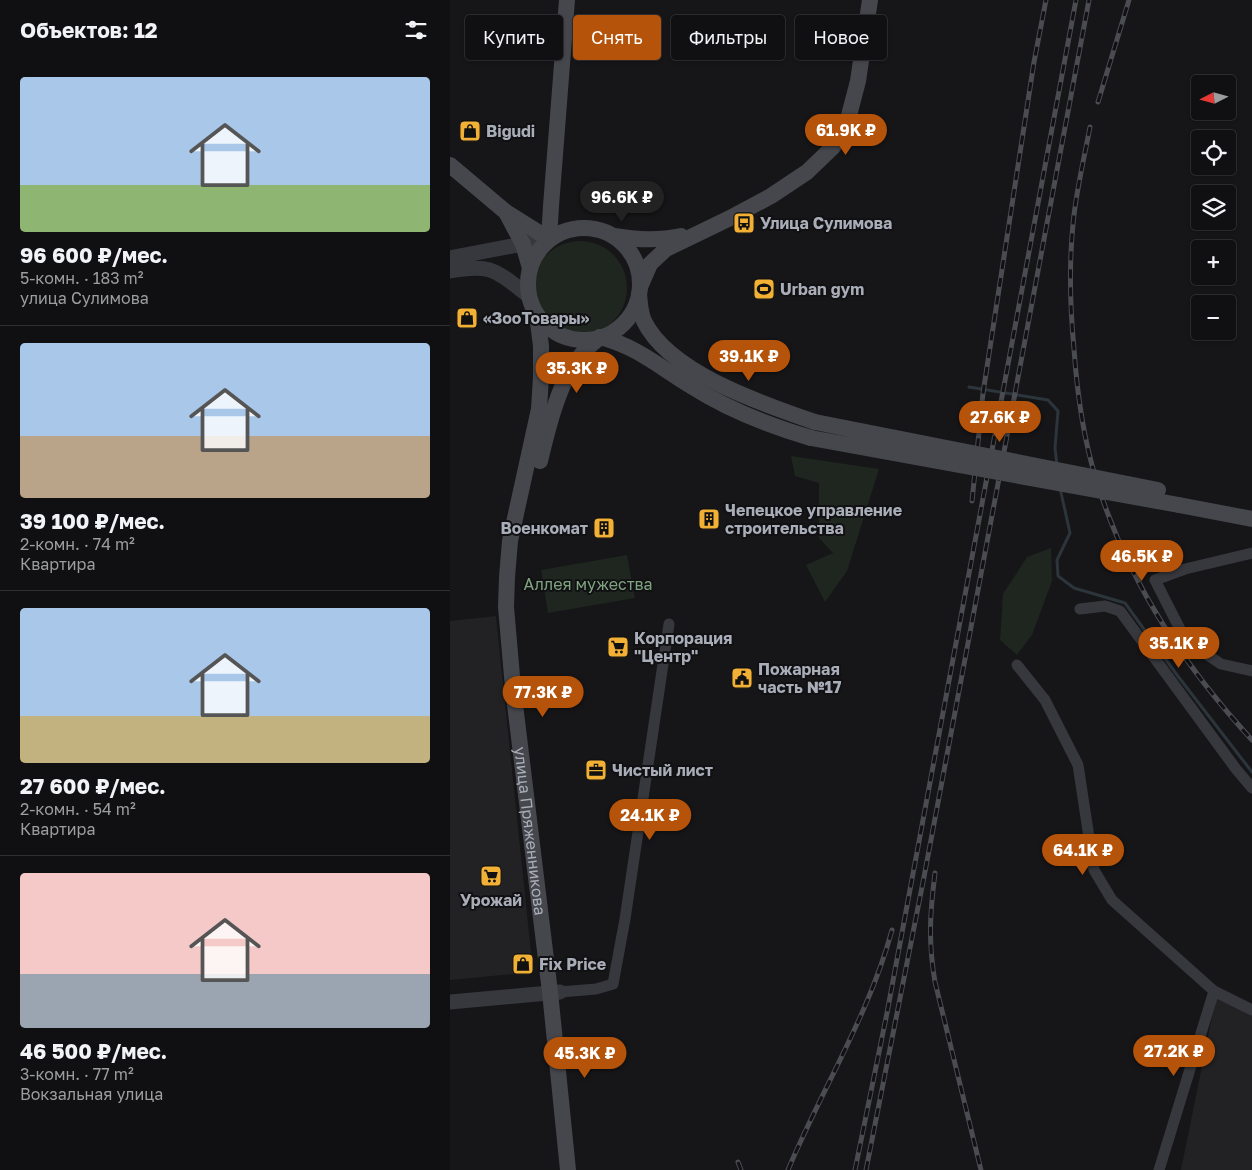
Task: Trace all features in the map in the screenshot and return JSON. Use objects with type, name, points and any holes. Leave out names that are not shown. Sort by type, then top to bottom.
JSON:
[{"type":"main road","points":[[549,239],[568,0]]},
{"type":"main road","points":[[582,227],[564,231],[549,239],[538,251],[530,268],[528,279],[529,296],[537,315],[548,327],[561,335],[578,340],[600,337],[619,327],[629,317],[650,264],[656,256],[666,249],[754,206],[787,186],[825,156],[833,147],[846,127],[858,81],[869,0]]},
{"type":"main road","points":[[450,165],[506,212],[549,239]]},
{"type":"main road","points":[[552,199],[557,214],[563,221],[571,225],[593,228],[614,236],[639,240],[666,240],[698,233]]},
{"type":"main road","points":[[506,212],[523,244],[530,268]]},
{"type":"main road","points":[[614,236],[633,257],[639,273],[642,315],[663,346],[707,378],[742,396],[815,422],[1179,499],[1252,519]]},
{"type":"main road","name":"улица Пряженникова","points":[[537,315],[541,346],[539,409],[510,541],[506,608],[514,696],[578,1170]]},
{"type":"main road","points":[[600,337],[634,349],[692,387],[732,408],[811,438],[1179,499],[1252,508]]},
{"type":"main road","name":"улица Пряженникова","points":[[568,1170],[555,992],[520,656],[516,590],[522,534],[529,502],[544,444],[561,392],[576,362],[586,349],[600,337]]},
{"type":"street","points":[[494,250],[504,242],[509,233],[506,212]]},
{"type":"street","points":[[450,258],[549,239]]},
{"type":"street","points":[[450,271],[472,267],[495,271],[529,296]]},
{"type":"street","points":[[1252,554],[1185,569],[1155,580],[1184,637],[1221,664],[1252,670]]},
{"type":"street","points":[[1080,609],[1105,606],[1120,611],[1252,788]]},
{"type":"street","points":[[450,1002],[596,988],[613,984],[625,919],[669,624]]},
{"type":"street","points":[[1017,665],[1045,700],[1078,765],[1094,870],[1112,900],[1214,991],[1252,1010]]},
{"type":"street","points":[[1159,1170],[1214,991]]},
{"type":"shaded area","points":[[496,616],[533,972],[450,980],[450,621]]},
{"type":"shaded area","points":[[1216,997],[1252,1016],[1252,1170],[1181,1170]]},
{"type":"green space","points":[[580,241],[598,244],[613,255],[624,270],[627,288],[624,306],[613,321],[598,332],[580,335],[562,332],[547,321],[536,306],[533,288],[536,270],[547,255],[562,244]]},
{"type":"green space","points":[[791,456],[879,469],[847,571],[825,602],[806,565],[833,553],[819,538],[819,483],[795,476]]},
{"type":"green space","points":[[1051,548],[1052,581],[1032,635],[1017,655],[1000,640],[1003,594],[1027,557]]},
{"type":"green space","name":"Аллея мужества","points":[[627,555],[635,598],[548,613],[541,570]]},
{"type":"waterway","points":[[969,387],[1048,400],[1058,411],[1055,448],[1057,465]]},
{"type":"waterway","points":[[1060,488],[1070,533],[1057,560],[1058,576],[1074,588],[1125,603],[1177,675],[1252,772]]},
{"type":"railway","points":[[972,501],[983,393],[1034,62],[1046,0]]},
{"type":"railway","points":[[855,1170],[887,1013],[1076,0]]},
{"type":"railway","points":[[866,1170],[924,877],[1089,0]]},
{"type":"railway","points":[[1098,102],[1129,0]]},
{"type":"railway","points":[[1090,127],[1074,212],[1070,286],[1077,382],[1081,414],[1091,463],[1108,516],[1123,551],[1159,618],[1203,682],[1252,740]]},
{"type":"railway","points":[[935,873],[930,927],[935,982],[981,1170]]},
{"type":"railway","points":[[788,1170],[858,1022],[871,992],[892,930]]},
{"type":"railway","points":[[738,1162],[741,1170]]},
{"type":"place","name":"Bigudi","points":[[470,131]]},
{"type":"place","name":"Улица Сулимова","points":[[744,223]]},
{"type":"place","name":"Urban gym","points":[[764,289]]},
{"type":"place","name":"«ЗооТовары»","points":[[467,318]]},
{"type":"place","name":"Чепецкое управление строительства","points":[[709,519]]},
{"type":"place","name":"Военкомат","points":[[604,528]]},
{"type":"place","name":"Корпорация \"Центр\"","points":[[618,647]]},
{"type":"place","name":"Пожарная часть №17","points":[[742,678]]},
{"type":"place","name":"Чистый лист","points":[[596,770]]},
{"type":"place","name":"Урожай","points":[[491,876]]},
{"type":"place","name":"Fix Price","points":[[523,964]]}]
